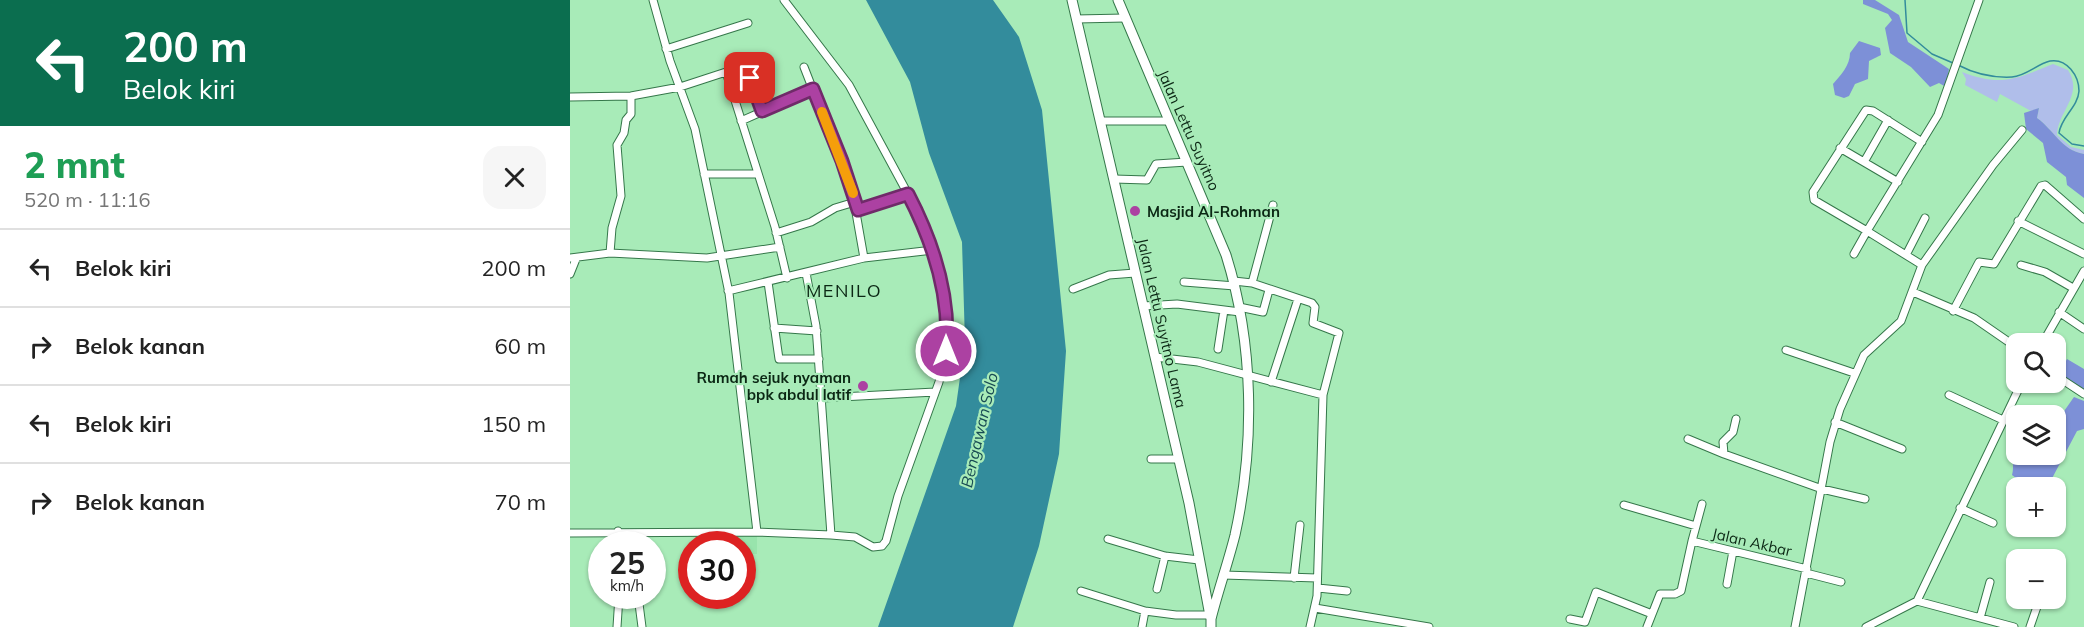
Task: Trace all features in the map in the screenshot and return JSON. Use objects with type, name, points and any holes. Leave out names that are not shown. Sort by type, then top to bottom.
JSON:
[{"type":"main road","name":"Jalan Lettu Suyitno Lama","points":[[1072,0],[1178,459],[1210,620]]},
{"type":"main road","name":"Jalan Lettu Suyitno","points":[[1118,0],[1187,162],[1234,283],[1246,346],[1247,443],[1235,534],[1210,620]]},
{"type":"main road","points":[[1205,590],[1209,597],[1218,592]]},
{"type":"street","points":[[653,0],[666,49],[695,129],[728,291],[757,532]]},
{"type":"street","points":[[666,531],[831,535],[855,537],[873,548],[882,546],[886,541],[898,496],[935,392],[947,337],[933,250],[908,194],[849,85],[784,0]]},
{"type":"street","points":[[1854,254],[1944,102],[1957,57],[1978,0]]},
{"type":"street","points":[[1076,19],[1125,18]]},
{"type":"street","points":[[666,49],[748,23]]},
{"type":"street","points":[[570,97],[631,96],[680,87],[726,72],[743,60],[762,111]]},
{"type":"street","points":[[804,68],[842,161],[858,210],[864,258]]},
{"type":"street","points":[[726,72],[788,278]]},
{"type":"street","points":[[741,121],[813,89]]},
{"type":"street","points":[[610,253],[612,228],[621,196],[617,148],[626,120],[631,114],[631,96]]},
{"type":"street","points":[[1922,142],[1871,109],[1866,110],[1840,148],[1812,198],[1922,265]]},
{"type":"street","points":[[1864,162],[1888,120]]},
{"type":"street","points":[[1100,122],[1168,121]]},
{"type":"street","points":[[1795,627],[1835,422],[1854,373],[1871,345],[1898,325],[1922,265],[1993,165],[2022,130]]},
{"type":"street","points":[[1840,148],[1898,182]]},
{"type":"street","points":[[1114,179],[1147,180],[1156,164],[1187,162]]},
{"type":"street","points":[[704,174],[758,174]]},
{"type":"street","points":[[1953,311],[1979,262],[1994,264],[2018,221],[2043,185],[2084,219]]},
{"type":"street","points":[[858,210],[908,194]]},
{"type":"street","points":[[776,233],[811,222],[835,208],[855,202]]},
{"type":"street","points":[[1252,283],[1273,205]]},
{"type":"street","points":[[1906,255],[1925,218]]},
{"type":"street","points":[[2018,221],[2084,254]]},
{"type":"street","points":[[570,274],[573,258],[610,253],[721,256],[780,247]]},
{"type":"street","points":[[728,291],[864,258],[933,250]]},
{"type":"street","points":[[2021,264],[2084,287]]},
{"type":"street","points":[[2048,333],[2084,271]]},
{"type":"street","points":[[806,273],[817,331],[831,535]]},
{"type":"street","points":[[1073,289],[1109,275],[1136,273]]},
{"type":"street","points":[[768,282],[780,361],[819,359]]},
{"type":"street","points":[[1184,282],[1252,283],[1314,305],[1313,323],[1339,333],[1323,395],[1318,588],[1310,627]]},
{"type":"street","points":[[1143,306],[1177,304],[1263,312],[1269,290]]},
{"type":"street","points":[[1913,292],[1974,318],[2006,340]]},
{"type":"street","points":[[1271,382],[1298,299]]},
{"type":"street","points":[[1218,349],[1224,310]]},
{"type":"street","points":[[2060,312],[2084,329]]},
{"type":"street","points":[[774,328],[817,331]]},
{"type":"street","points":[[1786,350],[1854,373]]},
{"type":"street","points":[[1155,357],[1183,359],[1323,395]]},
{"type":"street","points":[[2066,382],[2084,394]]},
{"type":"street","points":[[822,398],[935,392]]},
{"type":"street","points":[[1866,627],[1917,601],[2016,393]]},
{"type":"street","points":[[1949,396],[2003,420]]},
{"type":"street","points":[[1724,454],[1723,442],[1733,432],[1736,419]]},
{"type":"street","points":[[1835,422],[1902,449]]},
{"type":"street","points":[[1688,439],[1822,489],[1865,499]]},
{"type":"street","points":[[1151,459],[1178,459]]},
{"type":"street","points":[[1692,541],[1702,504]]},
{"type":"street","points":[[1624,505],[1696,526]]},
{"type":"street","points":[[1960,507],[1993,523]]},
{"type":"street","points":[[1294,578],[1300,525]]},
{"type":"street","points":[[570,533],[588,532]]},
{"type":"street","points":[[1108,539],[1166,556],[1199,560]]},
{"type":"street","name":"Jalan Akbar","points":[[1647,627],[1660,594],[1675,594],[1681,591],[1692,541],[1841,582]]},
{"type":"street","points":[[1727,584],[1733,551]]},
{"type":"street","points":[[1157,589],[1166,556]]},
{"type":"street","points":[[1223,575],[1317,578]]},
{"type":"street","points":[[1980,618],[1990,582]]},
{"type":"street","points":[[1318,588],[1347,591]]},
{"type":"street","points":[[1081,591],[1145,611],[1210,620]]},
{"type":"street","points":[[1570,619],[1585,622],[1596,592],[1652,614]]},
{"type":"street","points":[[1917,601],[2014,627]]},
{"type":"street","points":[[1315,608],[1429,627]]},
{"type":"street","points":[[617,627],[618,609]]},
{"type":"street","points":[[640,609],[642,627]]},
{"type":"street","points":[[2030,627],[2036,609]]},
{"type":"street","points":[[1142,627],[1145,611]]},
{"type":"street","points":[[1881,627],[1883,617]]},
{"type":"shaded area","points":[[1863,0],[1875,0],[1899,15],[1908,42],[1949,69],[1946,87],[1939,83],[1930,87],[1911,67],[1890,53],[1885,28],[1892,20],[1888,14],[1863,4]]},
{"type":"shaded area","points":[[1859,41],[1880,48],[1881,55],[1869,61],[1868,79],[1855,84],[1849,96],[1844,98],[1835,95],[1833,84],[1844,70],[1850,53]]},
{"type":"shaded area","points":[[2053,64],[2068,70],[2073,87],[2069,103],[2058,126],[2057,135],[2071,147],[2084,150],[2084,154],[2069,148],[2037,118],[2039,108],[2031,111],[2000,94],[1997,102],[1965,85],[1966,79],[1962,72],[1976,77],[1998,80],[2029,74]]},
{"type":"shaded area","points":[[2039,108],[2037,118],[2069,148],[2084,154],[2084,198],[2067,185],[2066,177],[2047,162],[2043,143],[2026,129],[2024,113]]},
{"type":"shaded area","points":[[2067,359],[2084,369],[2084,391],[2066,379]]},
{"type":"shaded area","points":[[2074,397],[2084,401],[2084,429],[2077,431],[2066,452],[2066,408]]},
{"type":"shaded area","points":[[2013,465],[2059,465],[2053,477],[2015,477],[2012,475]]},
{"type":"water","name":"Bengawan Solo","points":[[866,0],[993,0],[1019,37],[1042,110],[1066,351],[1059,454],[1039,546],[1013,627],[878,627],[956,406],[965,342],[962,242],[929,153],[910,82]]},
{"type":"waterway","points":[[1905,0],[1907,33],[1932,54],[1953,63]]},
{"type":"waterway","points":[[1958,65],[1984,75],[1998,77],[2022,74],[2050,61],[2067,65],[2077,80],[2079,91],[2076,102],[2060,127],[2059,133],[2072,144],[2084,146]]},
{"type":"slow traffic","points":[[822,112],[853,193]]},
{"type":"place","name":"Masjid Al-Rohman","points":[[1135,211]]},
{"type":"place","name":"Rumah sejuk nyaman bpk abdul latif","points":[[863,386]]},
{"type":"district","name":"MENILO","points":[[844,290]]},
{"type":"route","points":[[750,78],[762,111],[813,89],[842,161],[858,210],[908,194],[922,220],[935,257],[946,321],[946,351]]}]
